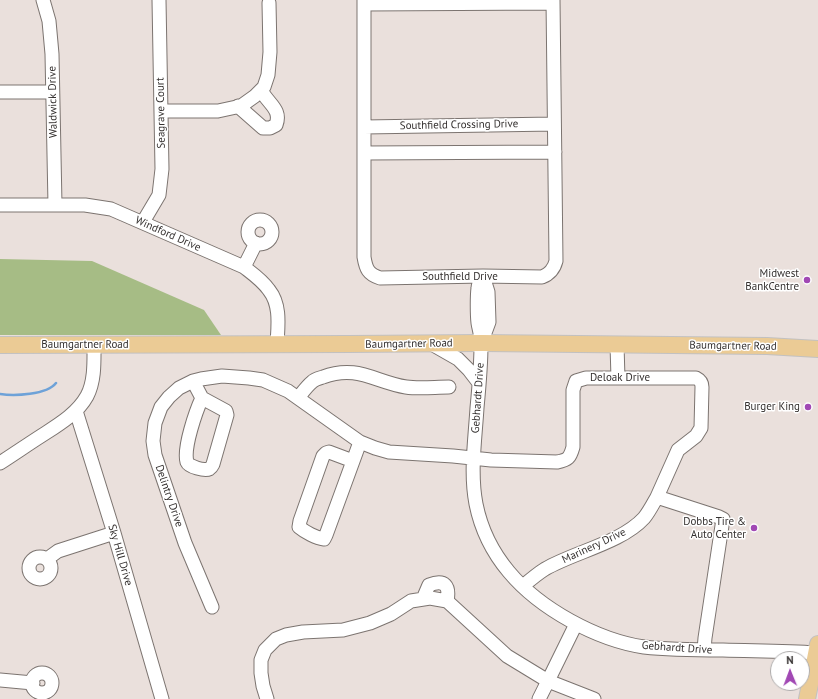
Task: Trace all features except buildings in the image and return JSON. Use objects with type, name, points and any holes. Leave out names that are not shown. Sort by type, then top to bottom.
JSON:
[{"type":"main road","name":"Baumgartner Road","points":[[0,345],[482,343],[767,346],[818,349]]},
{"type":"main road","points":[[812,688],[817,649]]},
{"type":"street","name":"Waldwick Drive","points":[[43,0],[49,21],[52,54],[54,205]]},
{"type":"street","name":"Seagrave Court","points":[[143,222],[159,194],[162,169],[159,0]]},
{"type":"street","points":[[161,111],[218,111],[240,106],[255,96],[264,87],[268,75],[270,52],[268,1]]},
{"type":"street","points":[[364,2],[553,2]]},
{"type":"street","name":"Southfield Drive","points":[[364,2],[364,257],[368,272],[380,278],[483,276],[542,277],[547,275],[555,266],[553,2]]},
{"type":"street","points":[[238,106],[256,120],[263,128],[270,128],[276,125],[278,120],[277,111],[264,96],[261,90]]},
{"type":"street","points":[[0,92],[52,92]]},
{"type":"street","name":"Southfield Crossing Drive","points":[[364,127],[554,124]]},
{"type":"street","points":[[365,153],[555,152]]},
{"type":"street","name":"Windford Drive","points":[[0,205],[84,205],[111,209],[244,267],[270,290],[277,308],[277,344]]},
{"type":"street","points":[[244,267],[256,243]]},
{"type":"street","points":[[482,343],[489,322],[488,292],[483,276]]},
{"type":"street","points":[[430,343],[458,359],[470,370],[479,383]]},
{"type":"street","name":"Gebhardt Drive","points":[[482,343],[474,459],[474,488],[476,503],[480,519],[493,548],[510,573],[523,586],[558,614],[576,624],[593,632],[642,646],[669,649],[704,650],[791,651],[817,649]]},
{"type":"street","points":[[0,463],[76,411],[88,395],[91,385],[93,376],[94,345]]},
{"type":"street","points":[[617,345],[618,378]]},
{"type":"street","points":[[298,398],[312,381],[339,372],[363,374],[406,387],[450,387]]},
{"type":"street","name":"Deloak Drive","points":[[179,388],[200,379],[222,376],[263,380],[288,391],[360,442],[389,452],[453,456],[474,459],[557,462],[566,460],[571,455],[573,447],[572,397],[576,381],[586,378],[696,378],[702,383],[701,428],[696,436],[678,450],[656,497]]},
{"type":"street","points":[[193,381],[202,398],[226,411],[227,415],[213,464],[208,469],[196,468],[189,465],[187,461],[189,435],[202,398]]},
{"type":"street","name":"Delintry Drive","points":[[179,388],[161,407],[155,423],[153,441],[155,455],[185,544],[212,607]]},
{"type":"street","name":"Sky Hill Drive","points":[[76,411],[114,533],[162,699]]},
{"type":"street","points":[[353,461],[329,452],[323,456],[300,521],[299,527],[302,530],[320,538],[324,539],[326,536],[360,442]]},
{"type":"street","points":[[656,497],[723,519],[704,650]]},
{"type":"street","name":"Marinery Drive","points":[[523,586],[546,568],[618,537],[634,527],[644,518],[656,497]]},
{"type":"street","points":[[47,559],[58,551],[114,533]]},
{"type":"street","points":[[267,699],[262,680],[260,660],[265,650],[276,639],[286,634],[343,630],[370,623],[391,614],[411,601],[430,598],[447,602],[508,656],[548,680],[594,699]]},
{"type":"street","points":[[539,699],[576,624]]},
{"type":"street","points":[[0,680],[33,683]]},
{"type":"green space","points":[[0,259],[92,261],[204,310],[221,335],[0,335]]},
{"type":"waterway","points":[[0,394],[30,394],[45,390],[52,387],[56,383]]},
{"type":"place","name":"Midwest BankCentre","points":[[807,280]]},
{"type":"place","name":"Burger King","points":[[808,407]]},
{"type":"place","name":"Dobbs Tire & Auto Center","points":[[754,528]]}]
